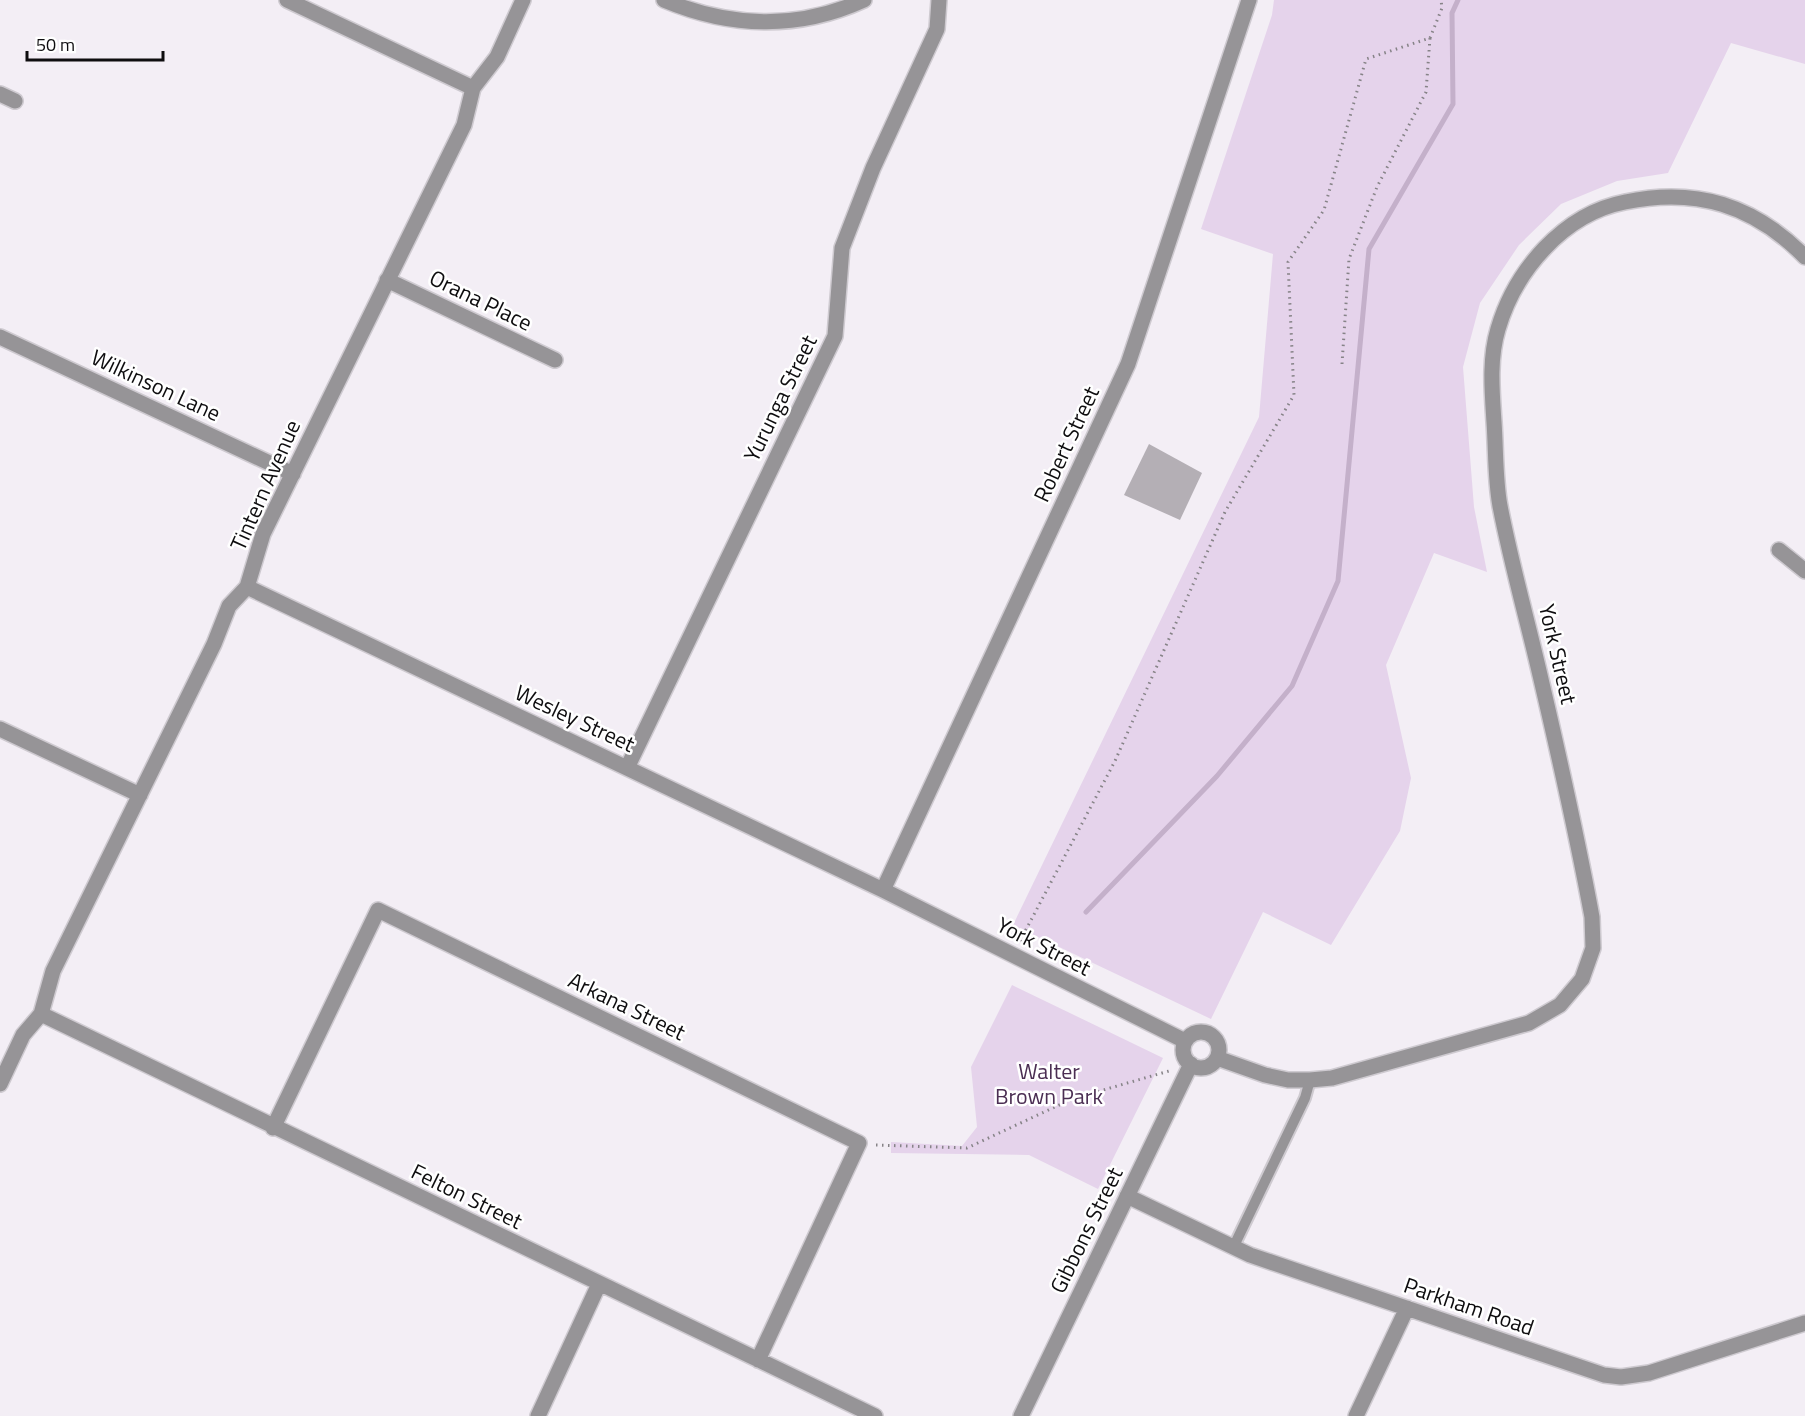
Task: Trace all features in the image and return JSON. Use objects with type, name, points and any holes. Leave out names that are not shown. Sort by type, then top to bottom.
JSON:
[{"type":"street","points":[[287,0],[473,88]]},
{"type":"street","name":"Tintern Avenue","points":[[0,1084],[22,1035],[41,1014],[53,970],[214,644],[225,615],[247,587],[258,547],[464,125],[473,88],[497,57],[523,0]]},
{"type":"street","points":[[666,0],[705,15],[753,21],[794,22],[841,10],[864,0]]},
{"type":"street","name":"Yurunga Street","points":[[627,768],[835,336],[842,248],[873,168],[937,29],[939,0]]},
{"type":"street","name":"Robert Street","points":[[883,890],[1128,364],[1249,0]]},
{"type":"street","points":[[0,94],[15,101]]},
{"type":"street","name":"York Street","points":[[1217,1058],[1265,1075],[1288,1080],[1310,1080],[1358,1071],[1529,1023],[1560,1005],[1572,994],[1589,962],[1594,932],[1574,821],[1500,504],[1492,383],[1493,357],[1498,329],[1520,280],[1534,259],[1570,226],[1617,203],[1644,198],[1697,199],[1731,207],[1769,225],[1805,256]]},
{"type":"street","name":"Orana Place","points":[[387,280],[555,360]]},
{"type":"street","name":"Wilkinson Lane","points":[[0,337],[293,474]]},
{"type":"street","points":[[1779,550],[1805,571]]},
{"type":"street","name":"Wesley Street","points":[[247,587],[883,890]]},
{"type":"street","points":[[0,729],[140,795]]},
{"type":"street","name":"York Street","points":[[883,890],[1185,1041]]},
{"type":"street","name":"Arkana Street","points":[[273,1128],[378,910],[859,1143]]},
{"type":"street","name":"Felton Street","points":[[41,1014],[166,1072],[273,1128],[874,1416]]},
{"type":"street","points":[[1199,1032],[1210,1034],[1219,1048],[1217,1058],[1202,1067],[1191,1064],[1184,1054],[1185,1041],[1199,1032]]},
{"type":"street","name":"Gibbons Street","points":[[1021,1416],[1191,1064]]},
{"type":"street","points":[[758,1360],[859,1143]]},
{"type":"street","name":"Parkham Road","points":[[1127,1196],[1233,1248],[1588,1370],[1621,1377],[1649,1373],[1805,1323]]},
{"type":"street","points":[[538,1416],[599,1284]]},
{"type":"street","points":[[1356,1416],[1407,1308]]},
{"type":"lane","points":[[1233,1248],[1305,1098],[1310,1080]]},
{"type":"path","points":[[1342,364],[1349,259],[1377,187],[1426,92],[1430,38],[1442,8],[1441,0]]},
{"type":"path","points":[[1013,956],[1115,761],[1225,512],[1294,395],[1288,262],[1324,210],[1366,59],[1430,38]]},
{"type":"path","points":[[859,1143],[902,1147],[967,1148],[1072,1099],[1169,1071],[1184,1079]]},
{"type":"green space","points":[[1274,0],[1805,0],[1805,64],[1731,43],[1668,173],[1617,181],[1561,204],[1519,245],[1480,303],[1463,367],[1474,507],[1487,572],[1434,553],[1386,665],[1411,778],[1400,831],[1331,945],[1263,912],[1211,1019],[1013,925],[1259,417],[1273,254],[1201,229],[1272,15]]},
{"type":"green space","name":"Walter Brown Park","points":[[1012,985],[1163,1058],[1098,1189],[1029,1155],[891,1153],[891,1142],[962,1146],[977,1127],[971,1067]]},
{"type":"building","points":[[1149,444],[1202,473],[1180,520],[1124,495]]},
{"type":"waterway","points":[[1086,912],[1217,776],[1292,686],[1338,581],[1369,249],[1453,104],[1452,13],[1458,0]]}]
